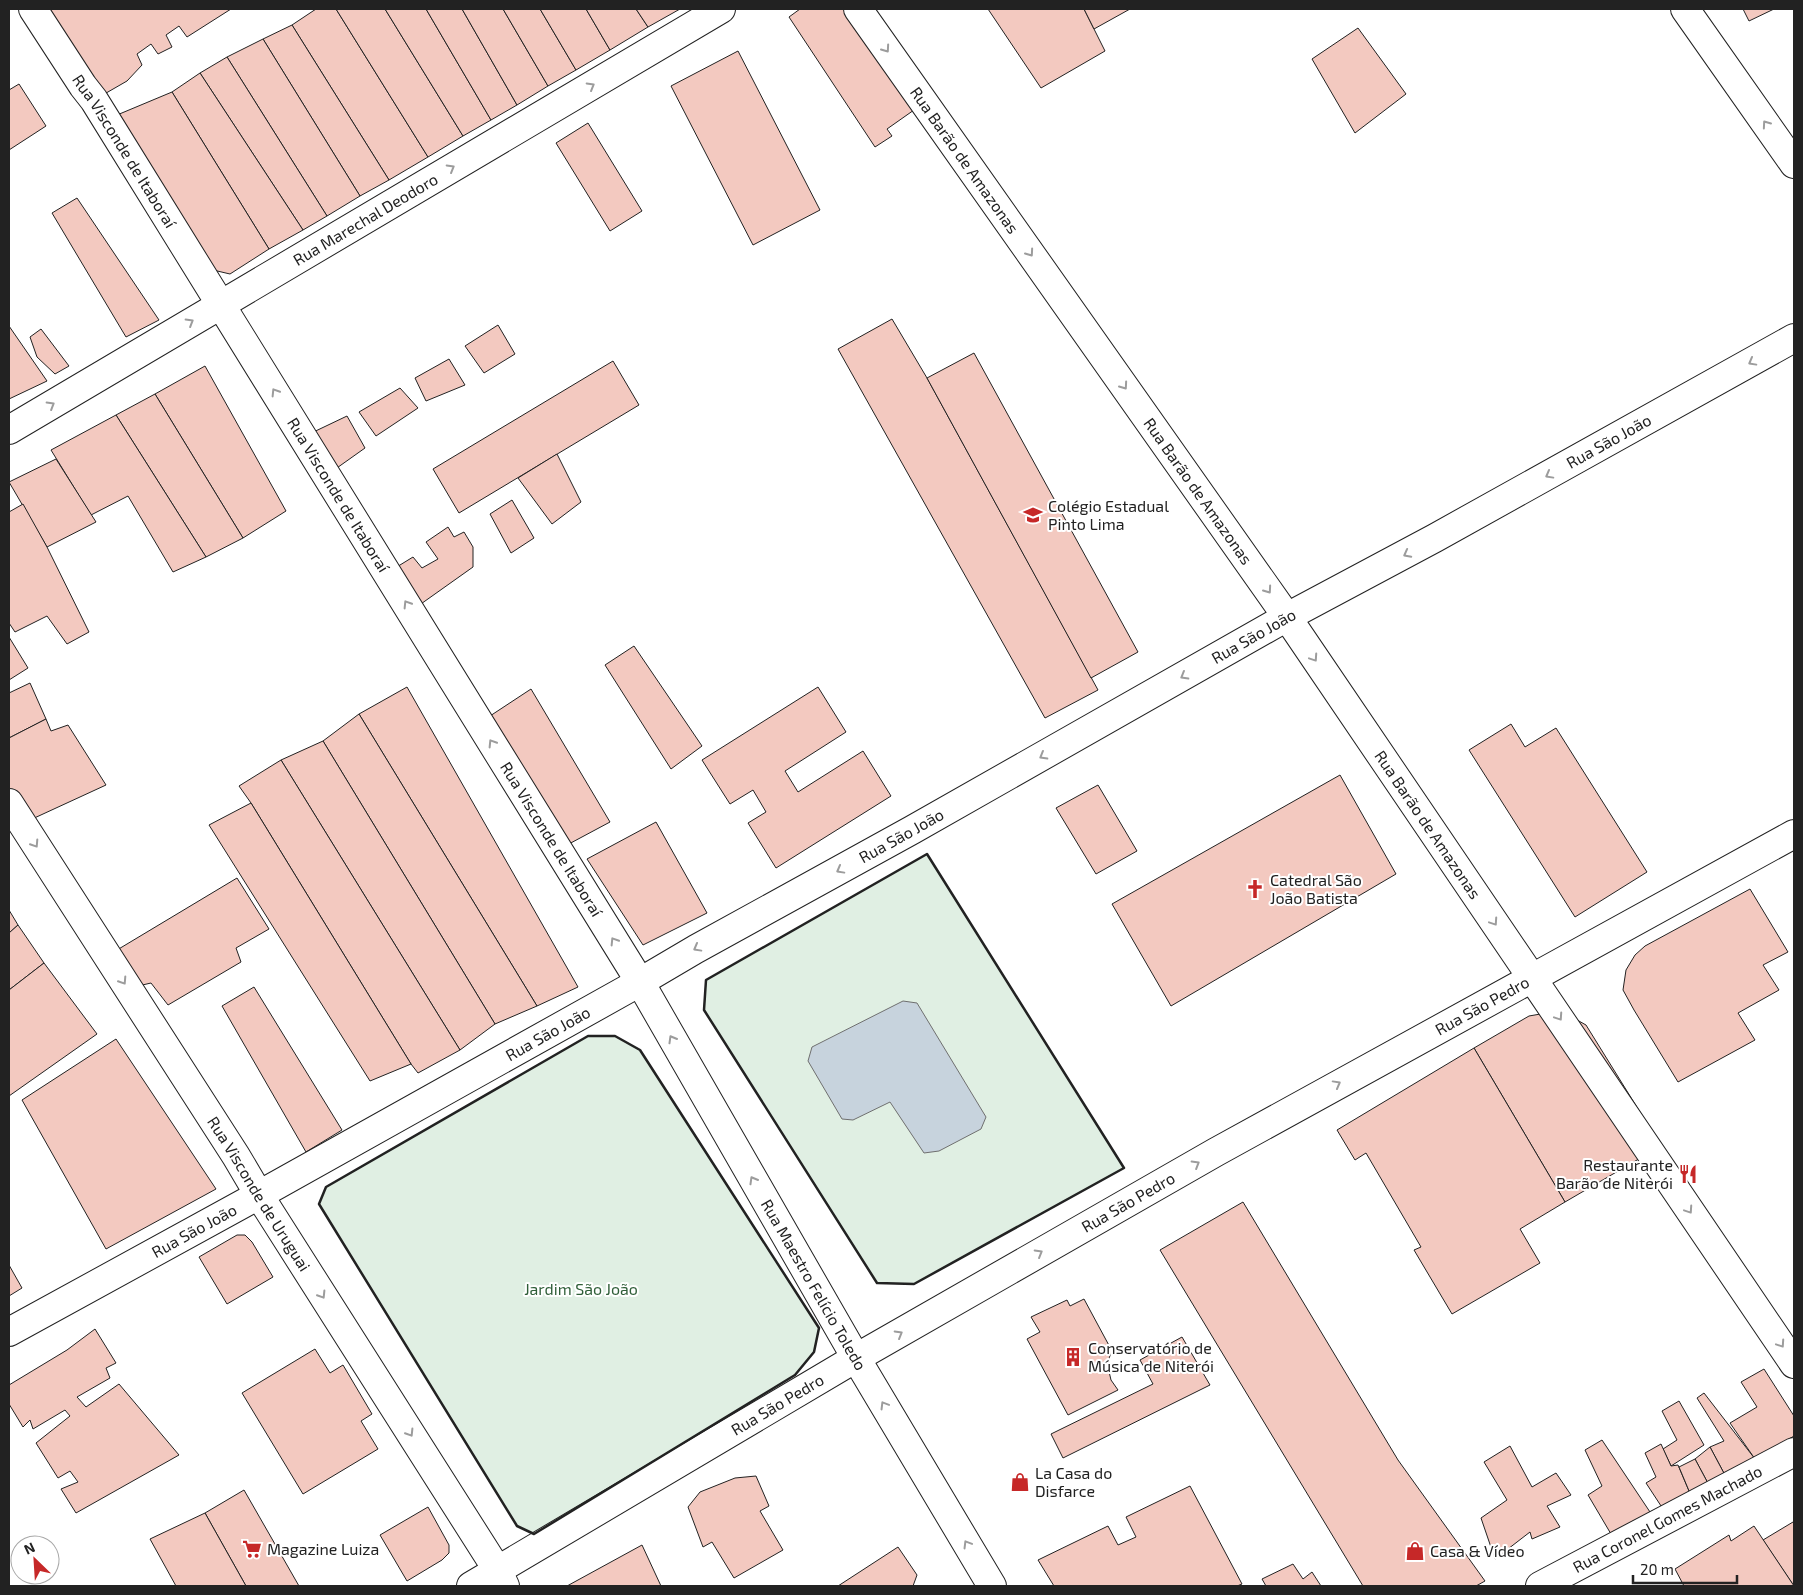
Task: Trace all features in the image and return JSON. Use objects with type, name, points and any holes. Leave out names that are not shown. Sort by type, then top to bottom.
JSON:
[{"type":"street","name":"Rua Visconde de Itaboraí","points":[[33,9],[82,86],[99,108],[221,303],[640,982]]},
{"type":"street","name":"Rua Marechal Deodoro","points":[[9,430],[721,9]]},
{"type":"street","name":"Rua Barão de Amazonas","points":[[858,9],[1287,618],[1794,1364]]},
{"type":"street","points":[[1685,9],[1794,164]]},
{"type":"street","name":"Rua São João","points":[[9,1332],[259,1195],[1287,618],[1435,538],[1794,338]]},
{"type":"street","name":"Rua Visconde de Uruguai","points":[[9,803],[228,1144],[501,1579]]},
{"type":"street","name":"Rua São Pedro","points":[[471,1586],[501,1579],[856,1358],[1216,1152],[1794,834]]},
{"type":"street","name":"Rua Maestro Felício Toledo","points":[[640,982],[856,1358],[992,1586]]},
{"type":"street","name":"Rua Coronel Gomes Machado","points":[[1540,1586],[1794,1452]]},
{"type":"green space","points":[[927,854],[1124,1168],[914,1284],[877,1283],[704,1010],[706,980]]},
{"type":"green space","name":"Jardim São João","points":[[588,1036],[615,1036],[640,1050],[819,1328],[814,1352],[795,1375],[534,1534],[517,1526],[319,1204],[326,1187]]},
{"type":"shaded area","points":[[903,1001],[917,1003],[986,1117],[981,1129],[939,1151],[924,1153],[890,1102],[853,1120],[842,1119],[808,1061],[812,1047]]},
{"type":"building","points":[[33,9],[231,9],[187,37],[179,26],[166,35],[172,47],[158,54],[151,44],[137,54],[142,65],[127,81],[94,100]]},
{"type":"building","points":[[316,9],[336,9],[428,157],[389,180],[292,25]]},
{"type":"building","points":[[336,9],[385,9],[463,136],[428,157]]},
{"type":"building","points":[[385,9],[426,9],[491,120],[463,136]]},
{"type":"building","points":[[426,9],[462,9],[517,105],[491,120]]},
{"type":"building","points":[[462,9],[503,9],[548,86],[517,105]]},
{"type":"building","points":[[503,9],[540,9],[576,70],[548,86]]},
{"type":"building","points":[[540,9],[586,9],[610,50],[576,70]]},
{"type":"building","points":[[586,9],[636,9],[648,27],[610,50]]},
{"type":"building","points":[[636,9],[680,9],[648,27]]},
{"type":"building","points":[[800,9],[852,9],[914,110],[887,129],[892,136],[875,147],[789,17]]},
{"type":"building","points":[[988,9],[1084,9],[1105,51],[1041,88]]},
{"type":"building","points":[[1084,9],[1130,9],[1094,29]]},
{"type":"building","points":[[1743,9],[1774,9],[1749,21]]},
{"type":"building","points":[[292,25],[389,180],[360,196],[263,39]]},
{"type":"building","points":[[1358,28],[1406,94],[1355,133],[1312,59]]},
{"type":"building","points":[[263,39],[360,196],[327,216],[227,57]]},
{"type":"building","points":[[738,51],[820,210],[753,245],[671,86]]},
{"type":"building","points":[[227,57],[327,216],[303,230],[200,73]]},
{"type":"building","points":[[200,73],[303,230],[269,249],[172,92]]},
{"type":"building","points":[[19,84],[46,126],[9,150],[9,90]]},
{"type":"building","points":[[172,92],[269,249],[230,274],[213,270],[117,115]]},
{"type":"building","points":[[588,123],[642,211],[610,231],[556,143]]},
{"type":"building","points":[[77,198],[159,320],[126,337],[52,213]]},
{"type":"building","points":[[892,319],[927,378],[1098,690],[1045,718],[838,349]]},
{"type":"building","points":[[498,325],[515,354],[484,373],[465,346]]},
{"type":"building","points":[[9,326],[47,381],[9,399]]},
{"type":"building","points":[[41,329],[69,366],[55,374],[37,357],[30,337]]},
{"type":"building","name":"Colégio Estadual Pinto Lima","points":[[974,353],[1138,652],[1091,678],[927,378]]},
{"type":"building","points":[[449,359],[465,385],[426,401],[415,378]]},
{"type":"building","points":[[613,361],[639,405],[459,513],[433,469]]},
{"type":"building","points":[[205,366],[286,511],[243,538],[155,394]]},
{"type":"building","points":[[400,388],[418,408],[376,436],[359,412]]},
{"type":"building","points":[[155,394],[243,538],[206,557],[116,415]]},
{"type":"building","points":[[116,415],[206,557],[173,572],[128,496],[91,515],[51,450]]},
{"type":"building","points":[[347,416],[365,448],[327,475],[303,437]]},
{"type":"building","points":[[557,454],[581,502],[552,524],[518,478]]},
{"type":"building","points":[[56,459],[96,522],[47,547],[9,482]]},
{"type":"building","points":[[512,500],[534,538],[511,553],[490,514]]},
{"type":"building","points":[[23,504],[47,547],[89,632],[67,644],[47,616],[15,632],[9,623],[9,512]]},
{"type":"building","points":[[448,527],[454,537],[464,532],[473,547],[473,567],[411,611],[387,573],[413,557],[422,568],[438,559],[426,542]]},
{"type":"building","points":[[9,637],[28,668],[9,680]]},
{"type":"building","points":[[634,646],[702,746],[671,769],[605,665]]},
{"type":"building","points":[[30,683],[46,719],[9,738],[9,693]]},
{"type":"building","points":[[407,687],[578,987],[537,1006],[359,714]]},
{"type":"building","points":[[818,687],[846,732],[785,771],[798,792],[863,751],[891,796],[776,868],[748,823],[766,812],[753,790],[730,804],[702,760]]},
{"type":"building","points":[[531,689],[610,822],[567,845],[490,716]]},
{"type":"building","points":[[359,714],[537,1006],[495,1024],[323,741]]},
{"type":"building","points":[[46,719],[51,731],[68,725],[106,785],[30,820],[9,788],[9,738]]},
{"type":"building","points":[[1511,724],[1525,747],[1556,728],[1647,872],[1575,917],[1469,750]]},
{"type":"building","points":[[323,741],[495,1024],[460,1050],[281,760]]},
{"type":"building","points":[[281,760],[460,1050],[418,1073],[239,786]]},
{"type":"building","name":"Catedral São João Batista","points":[[1340,775],[1396,874],[1171,1006],[1112,904]]},
{"type":"building","points":[[1098,785],[1137,851],[1096,874],[1056,808]]},
{"type":"building","points":[[251,803],[411,1064],[370,1081],[209,825]]},
{"type":"building","points":[[656,822],[707,913],[643,945],[587,859]]},
{"type":"building","points":[[237,878],[269,929],[236,948],[241,962],[168,1005],[151,983],[138,986],[117,950]]},
{"type":"building","points":[[1750,889],[1788,952],[1763,965],[1779,990],[1738,1013],[1755,1040],[1678,1082],[1623,990],[1626,970],[1635,955],[1645,946]]},
{"type":"building","points":[[9,910],[18,925],[9,933]]},
{"type":"building","points":[[18,925],[44,963],[9,990],[9,933]]},
{"type":"building","points":[[44,963],[97,1034],[9,1096],[9,990]]},
{"type":"building","points":[[254,987],[342,1130],[306,1152],[222,1006]]},
{"type":"building","points":[[1552,1012],[1570,1016],[1586,1025],[1661,1146],[1565,1202],[1474,1048],[1529,1016]]},
{"type":"building","points":[[116,1039],[216,1189],[106,1249],[22,1100]]},
{"type":"building","points":[[1474,1048],[1565,1202],[1520,1229],[1540,1263],[1452,1314],[1414,1250],[1421,1247],[1366,1153],[1355,1160],[1337,1130]]},
{"type":"building","points":[[1243,1202],[1398,1460],[1485,1581],[1476,1586],[1363,1586],[1160,1250]]},
{"type":"building","points":[[237,1235],[245,1235],[252,1242],[273,1277],[227,1304],[199,1257]]},
{"type":"building","points":[[9,1265],[22,1288],[9,1296]]},
{"type":"building","name":"Conservatório de Música de Niterói","points":[[1084,1299],[1112,1351],[1107,1363],[1111,1380],[1118,1390],[1068,1415],[1027,1339],[1040,1332],[1031,1317],[1067,1300],[1070,1306]]},
{"type":"building","points":[[95,1329],[116,1363],[106,1368],[110,1378],[77,1397],[86,1407],[119,1384],[179,1455],[76,1513],[61,1489],[78,1482],[70,1471],[58,1478],[36,1443],[70,1416],[65,1410],[33,1429],[30,1420],[23,1427],[9,1404],[9,1385],[67,1350]]},
{"type":"building","points":[[1182,1337],[1210,1385],[1063,1458],[1051,1434],[1153,1384],[1140,1360]]},
{"type":"building","points":[[315,1349],[330,1373],[343,1365],[372,1414],[361,1421],[378,1449],[303,1494],[242,1393]]},
{"type":"building","points":[[1764,1369],[1794,1416],[1794,1436],[1755,1459],[1730,1423],[1757,1407],[1741,1382]]},
{"type":"building","points":[[1704,1393],[1755,1459],[1726,1477],[1710,1447],[1724,1441],[1697,1398]]},
{"type":"building","points":[[1679,1401],[1704,1445],[1671,1466],[1663,1449],[1677,1440],[1662,1411]]},
{"type":"building","points":[[1602,1440],[1654,1518],[1611,1534],[1588,1495],[1602,1486],[1585,1450]]},
{"type":"building","points":[[1661,1444],[1671,1466],[1678,1465],[1692,1498],[1665,1512],[1646,1483],[1656,1477],[1645,1453]]},
{"type":"building","points":[[1510,1446],[1532,1487],[1556,1473],[1571,1495],[1547,1506],[1560,1527],[1532,1539],[1530,1532],[1495,1559],[1481,1518],[1507,1500],[1484,1462]]},
{"type":"building","points":[[1710,1447],[1726,1477],[1710,1487],[1695,1459]]},
{"type":"building","points":[[1695,1459],[1710,1487],[1692,1498],[1679,1467]]},
{"type":"building","points":[[756,1476],[769,1506],[760,1511],[783,1550],[734,1578],[712,1542],[703,1547],[688,1507],[700,1492],[735,1478]]},
{"type":"building","points":[[1190,1486],[1242,1584],[1237,1586],[1054,1586],[1038,1560],[1108,1526],[1118,1545],[1136,1537],[1126,1517]]},
{"type":"building","name":"Magazine Luiza","points":[[244,1490],[299,1586],[246,1586],[205,1513]]},
{"type":"building","points":[[428,1507],[449,1545],[449,1553],[442,1560],[407,1581],[380,1535]]},
{"type":"building","points":[[205,1513],[246,1586],[176,1586],[150,1539]]},
{"type":"building","points":[[1794,1523],[1794,1586],[1763,1540]]},
{"type":"building","points":[[1754,1526],[1794,1586],[1684,1586],[1675,1569],[1729,1535],[1731,1541]]},
{"type":"building","points":[[642,1545],[661,1586],[567,1586]]},
{"type":"building","points":[[898,1547],[917,1575],[913,1586],[838,1586]]},
{"type":"building","points":[[1293,1564],[1303,1579],[1312,1572],[1321,1586],[1266,1586],[1262,1579]]},
{"type":"wall","points":[[927,854],[1124,1168],[914,1284],[877,1283],[704,1010],[706,980],[927,854]]},
{"type":"wall","points":[[588,1036],[615,1036],[640,1050],[819,1328],[814,1352],[795,1375],[534,1534],[517,1526],[319,1204],[326,1187],[588,1036]]},
{"type":"place","name":"Colégio Estadual Pinto Lima","points":[[1033,515]]},
{"type":"place","name":"Catedral São João Batista","points":[[1255,889]]},
{"type":"place","name":"Restaurante Barão de Niterói","points":[[1688,1174]]},
{"type":"place","name":"Conservatório de Música de Niterói","points":[[1073,1357]]},
{"type":"place","name":"La Casa do Disfarce","points":[[1020,1482]]},
{"type":"place","name":"Magazine Luiza","points":[[252,1549]]},
{"type":"place","name":"Casa & Vídeo","points":[[1415,1551]]}]
